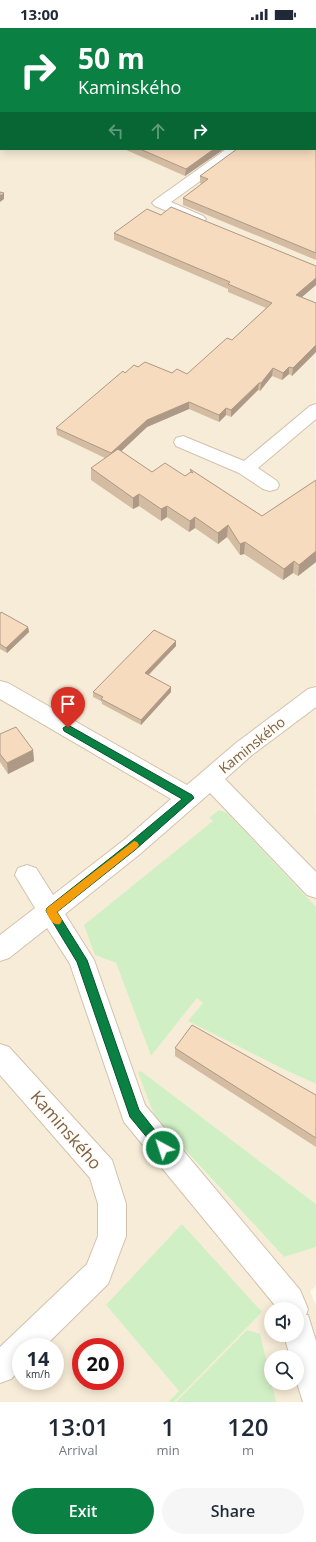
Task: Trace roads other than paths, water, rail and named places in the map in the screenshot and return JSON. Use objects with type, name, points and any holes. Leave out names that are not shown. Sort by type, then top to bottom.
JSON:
[{"type":"street","points":[[209,224],[160,204],[230,153]]},
{"type":"street","points":[[246,469],[316,410]]},
{"type":"street","points":[[183,442],[246,469],[270,485]]},
{"type":"street","points":[[0,689],[189,798]]},
{"type":"street","name":"Kaminského","points":[[0,950],[132,847],[244,749],[316,695]]},
{"type":"street","points":[[211,779],[316,888]]},
{"type":"street","points":[[27,875],[81,960],[134,1113],[291,1302]]},
{"type":"street","name":"Kaminského","points":[[0,1056],[102,1170],[112,1204],[112,1236],[98,1274],[32,1338]]},
{"type":"street","points":[[301,1342],[316,1397]]},
{"type":"street","name":"Kaminského","points":[[0,1368],[12,1357]]}]
